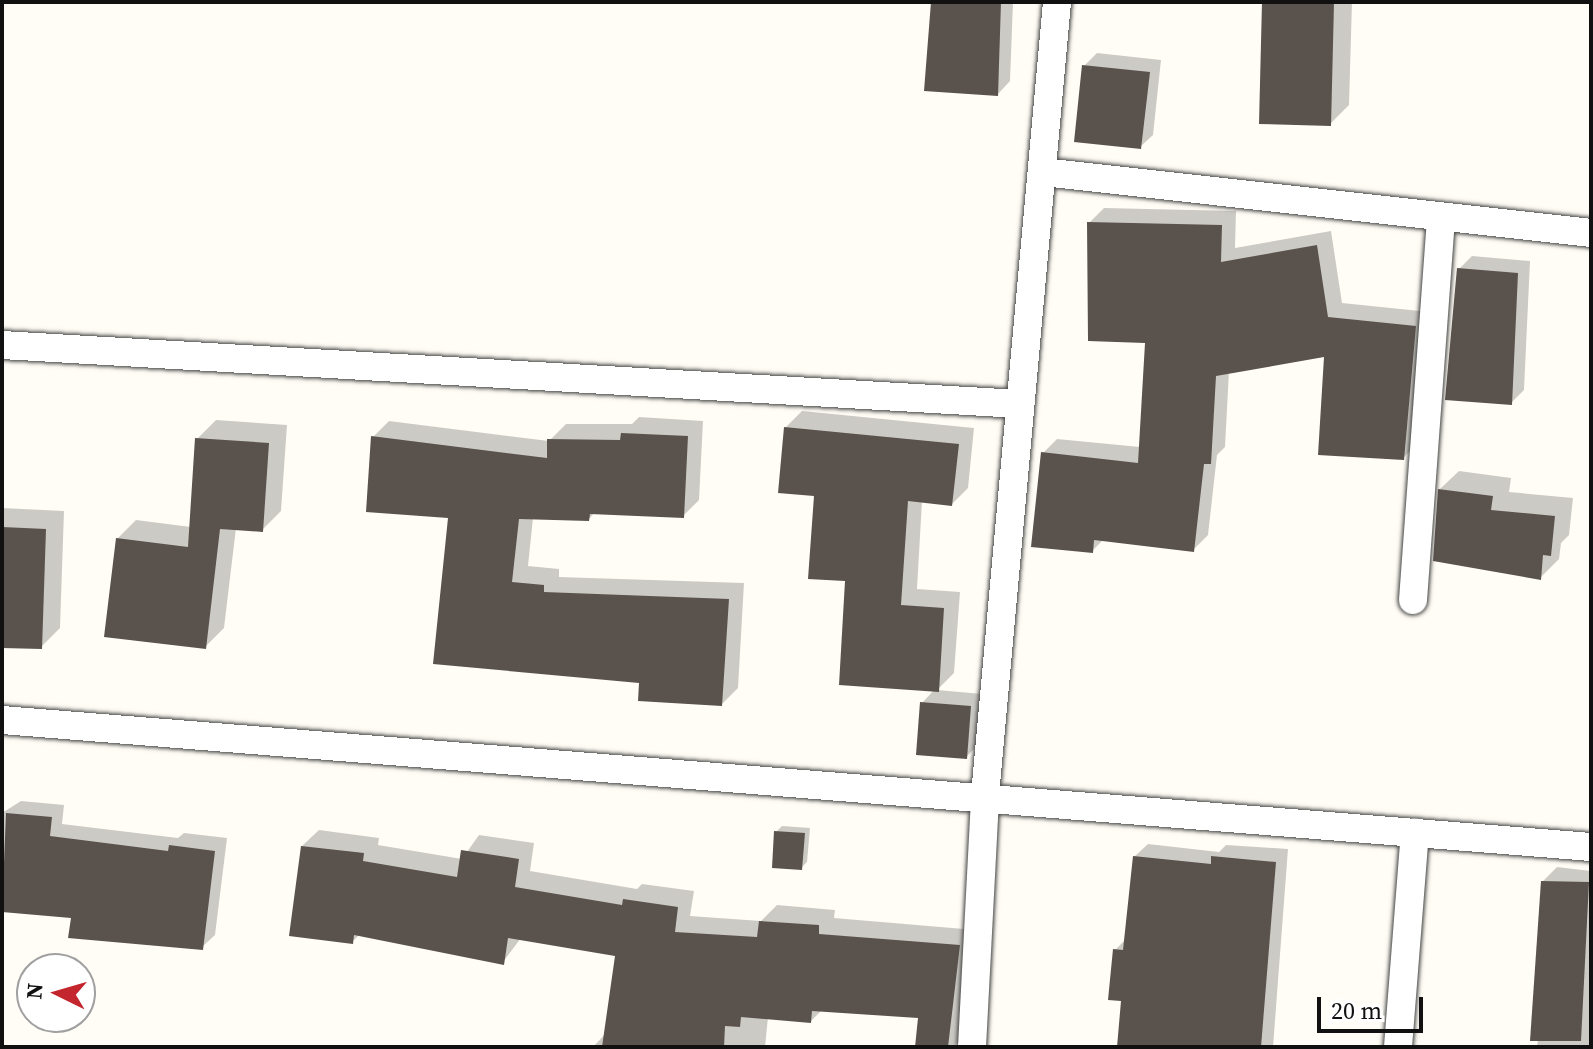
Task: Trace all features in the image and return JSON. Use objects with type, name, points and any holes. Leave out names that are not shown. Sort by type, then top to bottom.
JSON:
[{"type":"street","points":[[972,1047],[985,795],[1057,2]]},
{"type":"street","points":[[1043,172],[1441,220],[1591,233]]},
{"type":"street","points":[[1413,600],[1441,220]]},
{"type":"street","points":[[2,345],[1019,404]]},
{"type":"street","points":[[2,720],[985,795],[1591,847]]},
{"type":"street","points":[[1398,1047],[1415,833]]},
{"type":"building","points":[[931,2],[1001,2],[998,96],[924,91]]},
{"type":"building","points":[[1262,2],[1334,3],[1331,126],[1259,124]]},
{"type":"building","points":[[1082,65],[1150,72],[1141,149],[1074,142]]},
{"type":"building","points":[[1087,222],[1222,225],[1221,262],[1317,245],[1328,317],[1416,326],[1404,460],[1318,455],[1324,357],[1216,376],[1211,464],[1204,464],[1194,552],[1094,540],[1093,553],[1031,547],[1041,452],[1138,463],[1145,343],[1088,341]]},
{"type":"building","points":[[1457,268],[1518,273],[1512,405],[1445,400]]},
{"type":"building","points":[[784,427],[959,444],[952,506],[908,501],[901,605],[944,608],[939,692],[839,685],[845,581],[808,579],[814,496],[778,493]]},
{"type":"building","points":[[621,433],[688,436],[684,518],[590,514],[589,521],[519,519],[512,582],[544,585],[544,592],[729,599],[722,706],[638,701],[639,683],[433,664],[448,518],[366,512],[371,436],[547,458],[547,439],[620,440]]},
{"type":"building","points":[[195,438],[269,443],[263,532],[220,529],[206,649],[104,637],[116,538],[188,547]]},
{"type":"building","points":[[1438,489],[1493,496],[1491,510],[1555,516],[1551,556],[1543,555],[1541,580],[1433,561]]},
{"type":"building","points":[[2,527],[46,529],[42,649],[2,648]]},
{"type":"building","points":[[920,702],[971,706],[967,759],[916,755]]},
{"type":"building","points":[[6,813],[52,817],[50,836],[168,851],[169,845],[215,851],[203,950],[68,938],[71,918],[2,912]]},
{"type":"building","points":[[774,831],[805,833],[802,870],[772,868]]},
{"type":"building","points":[[301,846],[364,853],[363,861],[457,877],[461,850],[519,859],[515,887],[622,905],[623,899],[678,907],[675,932],[757,937],[759,921],[819,925],[819,934],[960,945],[948,1047],[915,1047],[918,1018],[812,1011],[811,1023],[741,1017],[740,1027],[725,1026],[724,1047],[602,1047],[615,956],[508,938],[504,965],[354,935],[353,944],[289,936]]},
{"type":"building","points":[[1133,856],[1211,864],[1211,856],[1276,862],[1261,1047],[1117,1047],[1121,1001],[1108,1000],[1113,949],[1123,950]]},
{"type":"building","points":[[1541,881],[1589,882],[1581,1041],[1530,1041]]}]
